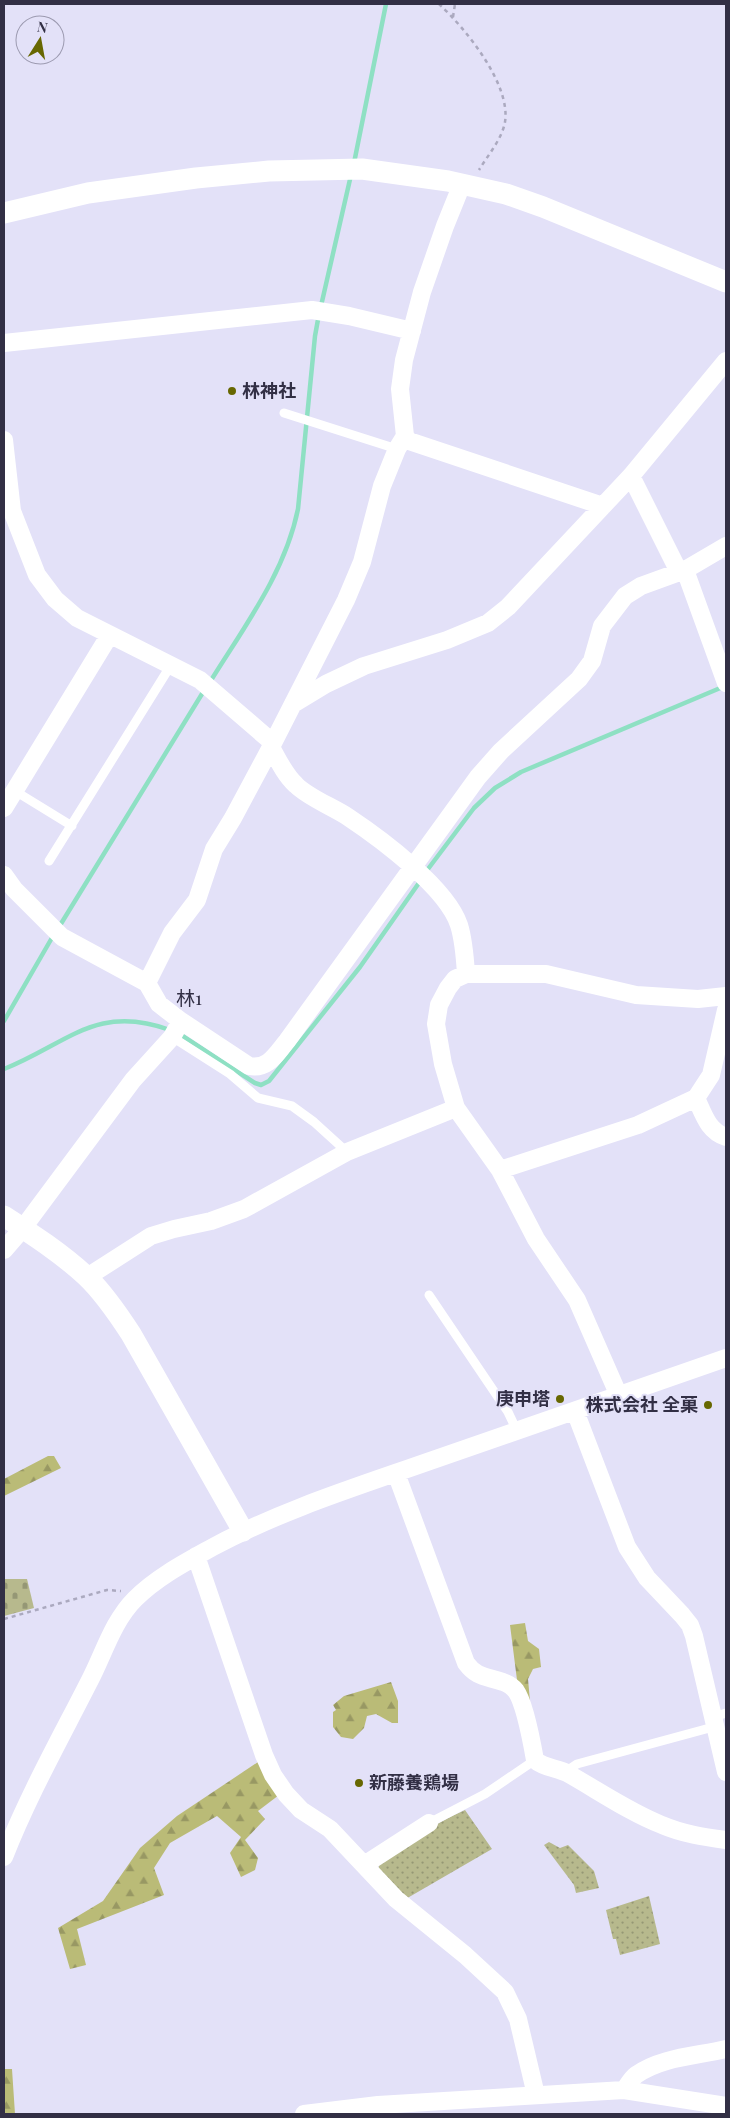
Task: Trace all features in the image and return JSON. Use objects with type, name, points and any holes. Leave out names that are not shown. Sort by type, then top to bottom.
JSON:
[{"type":"street","points":[[4,213],[88,193],[196,178],[269,171],[352,169],[466,185],[506,194],[543,207],[726,282]]},
{"type":"street","points":[[147,983],[172,932],[197,900],[214,849],[234,818],[293,705],[346,600],[362,562],[382,486],[400,442],[400,389],[404,360],[422,292],[445,226],[466,185]]},
{"type":"street","points":[[4,344],[312,310],[349,316],[412,332]]},
{"type":"street","points":[[293,705],[326,684],[364,666],[447,640],[488,623],[508,607],[631,476],[726,361]]},
{"type":"street","points":[[4,440],[12,511],[38,575],[55,599],[77,618],[109,636],[200,680],[272,745],[284,769],[297,786],[348,817],[432,884],[450,906],[458,924],[464,942],[466,974]]},
{"type":"street","points":[[400,442],[409,441],[603,506]]},
{"type":"street","points":[[631,476],[682,571],[726,683]]},
{"type":"street","points":[[4,875],[14,889],[62,938],[147,983],[159,1004],[181,1021],[249,1066],[258,1068],[267,1065],[287,1041],[478,777],[501,751],[579,679],[592,661],[602,626],[620,602],[641,586],[682,571],[726,546]]},
{"type":"street","points":[[4,808],[109,636]]},
{"type":"street","points":[[619,1396],[577,1300],[536,1238],[500,1170],[456,1108],[443,1064],[436,1024],[439,1005],[455,979],[466,974],[546,974],[636,995],[698,998],[726,996]]},
{"type":"street","points":[[500,1170],[638,1125],[696,1098],[711,1075],[726,1010]]},
{"type":"street","points":[[4,1250],[23,1228],[133,1080],[172,1037],[181,1021]]},
{"type":"street","points":[[696,1098],[707,1122],[716,1133],[726,1137]]},
{"type":"street","points":[[87,1277],[151,1236],[211,1221],[244,1209],[347,1152],[456,1108]]},
{"type":"street","points":[[4,1216],[23,1228],[87,1277],[131,1334],[243,1531]]},
{"type":"street","points":[[4,1857],[17,1822],[91,1679],[110,1636],[135,1599],[159,1579],[196,1556],[243,1531],[323,1497],[726,1358]]},
{"type":"street","points":[[575,1411],[627,1547],[647,1578],[690,1625],[719,1719],[724,1744],[726,1772]]},
{"type":"street","points":[[396,1473],[466,1663],[473,1672],[488,1679],[504,1682],[516,1691],[532,1739],[535,1760],[565,1772],[643,1817],[664,1826],[694,1835],[726,1840]]},
{"type":"street","points":[[196,1556],[264,1755],[273,1775],[286,1794],[301,1810],[330,1829],[396,1899],[465,1955],[505,1992],[518,2019],[536,2095]]},
{"type":"street","points":[[364,1865],[429,1824]]},
{"type":"street","points":[[624,2090],[634,2076],[647,2069],[678,2059],[726,2049]]},
{"type":"street","points":[[304,2114],[378,2105],[624,2090],[726,2106]]},
{"type":"lane","points":[[284,413],[400,442]]},
{"type":"lane","points":[[49,861],[171,665]]},
{"type":"lane","points":[[15,791],[72,826]]},
{"type":"lane","points":[[172,1037],[230,1074],[258,1098],[292,1106],[314,1122],[347,1152]]},
{"type":"lane","points":[[429,1296],[508,1412],[517,1431]]},
{"type":"lane","points":[[565,1772],[577,1764],[719,1719]]},
{"type":"lane","points":[[429,1824],[485,1794],[535,1760]]},
{"type":"path","points":[[439,4],[453,17],[482,56],[494,76],[501,91],[505,116],[505,124],[497,142],[466,185]]},
{"type":"path","points":[[453,17],[455,4]]},
{"type":"path","points":[[4,1619],[107,1590],[123,1591],[135,1599]]},
{"type":"green space","points":[[48,1456],[54,1456],[61,1468],[4,1496],[4,1479]]},
{"type":"green space","points":[[4,1579],[27,1579],[34,1608],[4,1616]]},
{"type":"green space","points":[[525,1623],[528,1641],[539,1649],[541,1667],[533,1669],[528,1679],[530,1701],[527,1702],[517,1680],[510,1625]]},
{"type":"green space","points":[[391,1682],[398,1701],[398,1723],[392,1723],[376,1714],[367,1716],[364,1728],[353,1739],[341,1737],[333,1727],[333,1712],[336,1710],[333,1705],[344,1696]]},
{"type":"green space","points":[[261,1760],[279,1795],[258,1811],[265,1819],[245,1840],[258,1858],[255,1870],[241,1877],[230,1853],[241,1837],[217,1816],[170,1843],[154,1868],[164,1895],[77,1929],[86,1965],[70,1969],[58,1928],[103,1901],[140,1848],[177,1816]]},
{"type":"green space","points":[[465,1810],[492,1849],[404,1900],[378,1872],[379,1865],[420,1835],[442,1821]]},
{"type":"green space","points":[[549,1842],[560,1848],[568,1845],[594,1871],[599,1888],[576,1893],[574,1885],[544,1845]]},
{"type":"green space","points":[[649,1896],[660,1944],[620,1955],[616,1939],[613,1939],[606,1910]]},
{"type":"green space","points":[[4,2069],[12,2069],[15,2114],[4,2114]]},
{"type":"waterway","points":[[354,163],[386,4]]},
{"type":"waterway","points":[[321,306],[351,175]]},
{"type":"waterway","points":[[210,682],[262,599],[284,555],[292,533],[298,509],[315,336],[319,314]]},
{"type":"waterway","points":[[425,873],[474,808],[495,788],[521,772],[725,686]]},
{"type":"waterway","points":[[59,927],[205,689]]},
{"type":"waterway","points":[[178,1033],[255,1083],[261,1085],[269,1081],[360,967],[421,880]]},
{"type":"waterway","points":[[4,1021],[53,936]]},
{"type":"waterway","points":[[4,1069],[83,1030],[102,1024],[122,1021],[144,1023],[170,1030]]},
{"type":"place","name":"林神社","points":[[232,391]]},
{"type":"place","name":"庚申塔","points":[[560,1399]]},
{"type":"place","name":"株式会社 全菓","points":[[708,1405]]},
{"type":"place","name":"新藤養鶏場","points":[[359,1783]]},
{"type":"district","name":"林1","points":[[189,998]]}]
